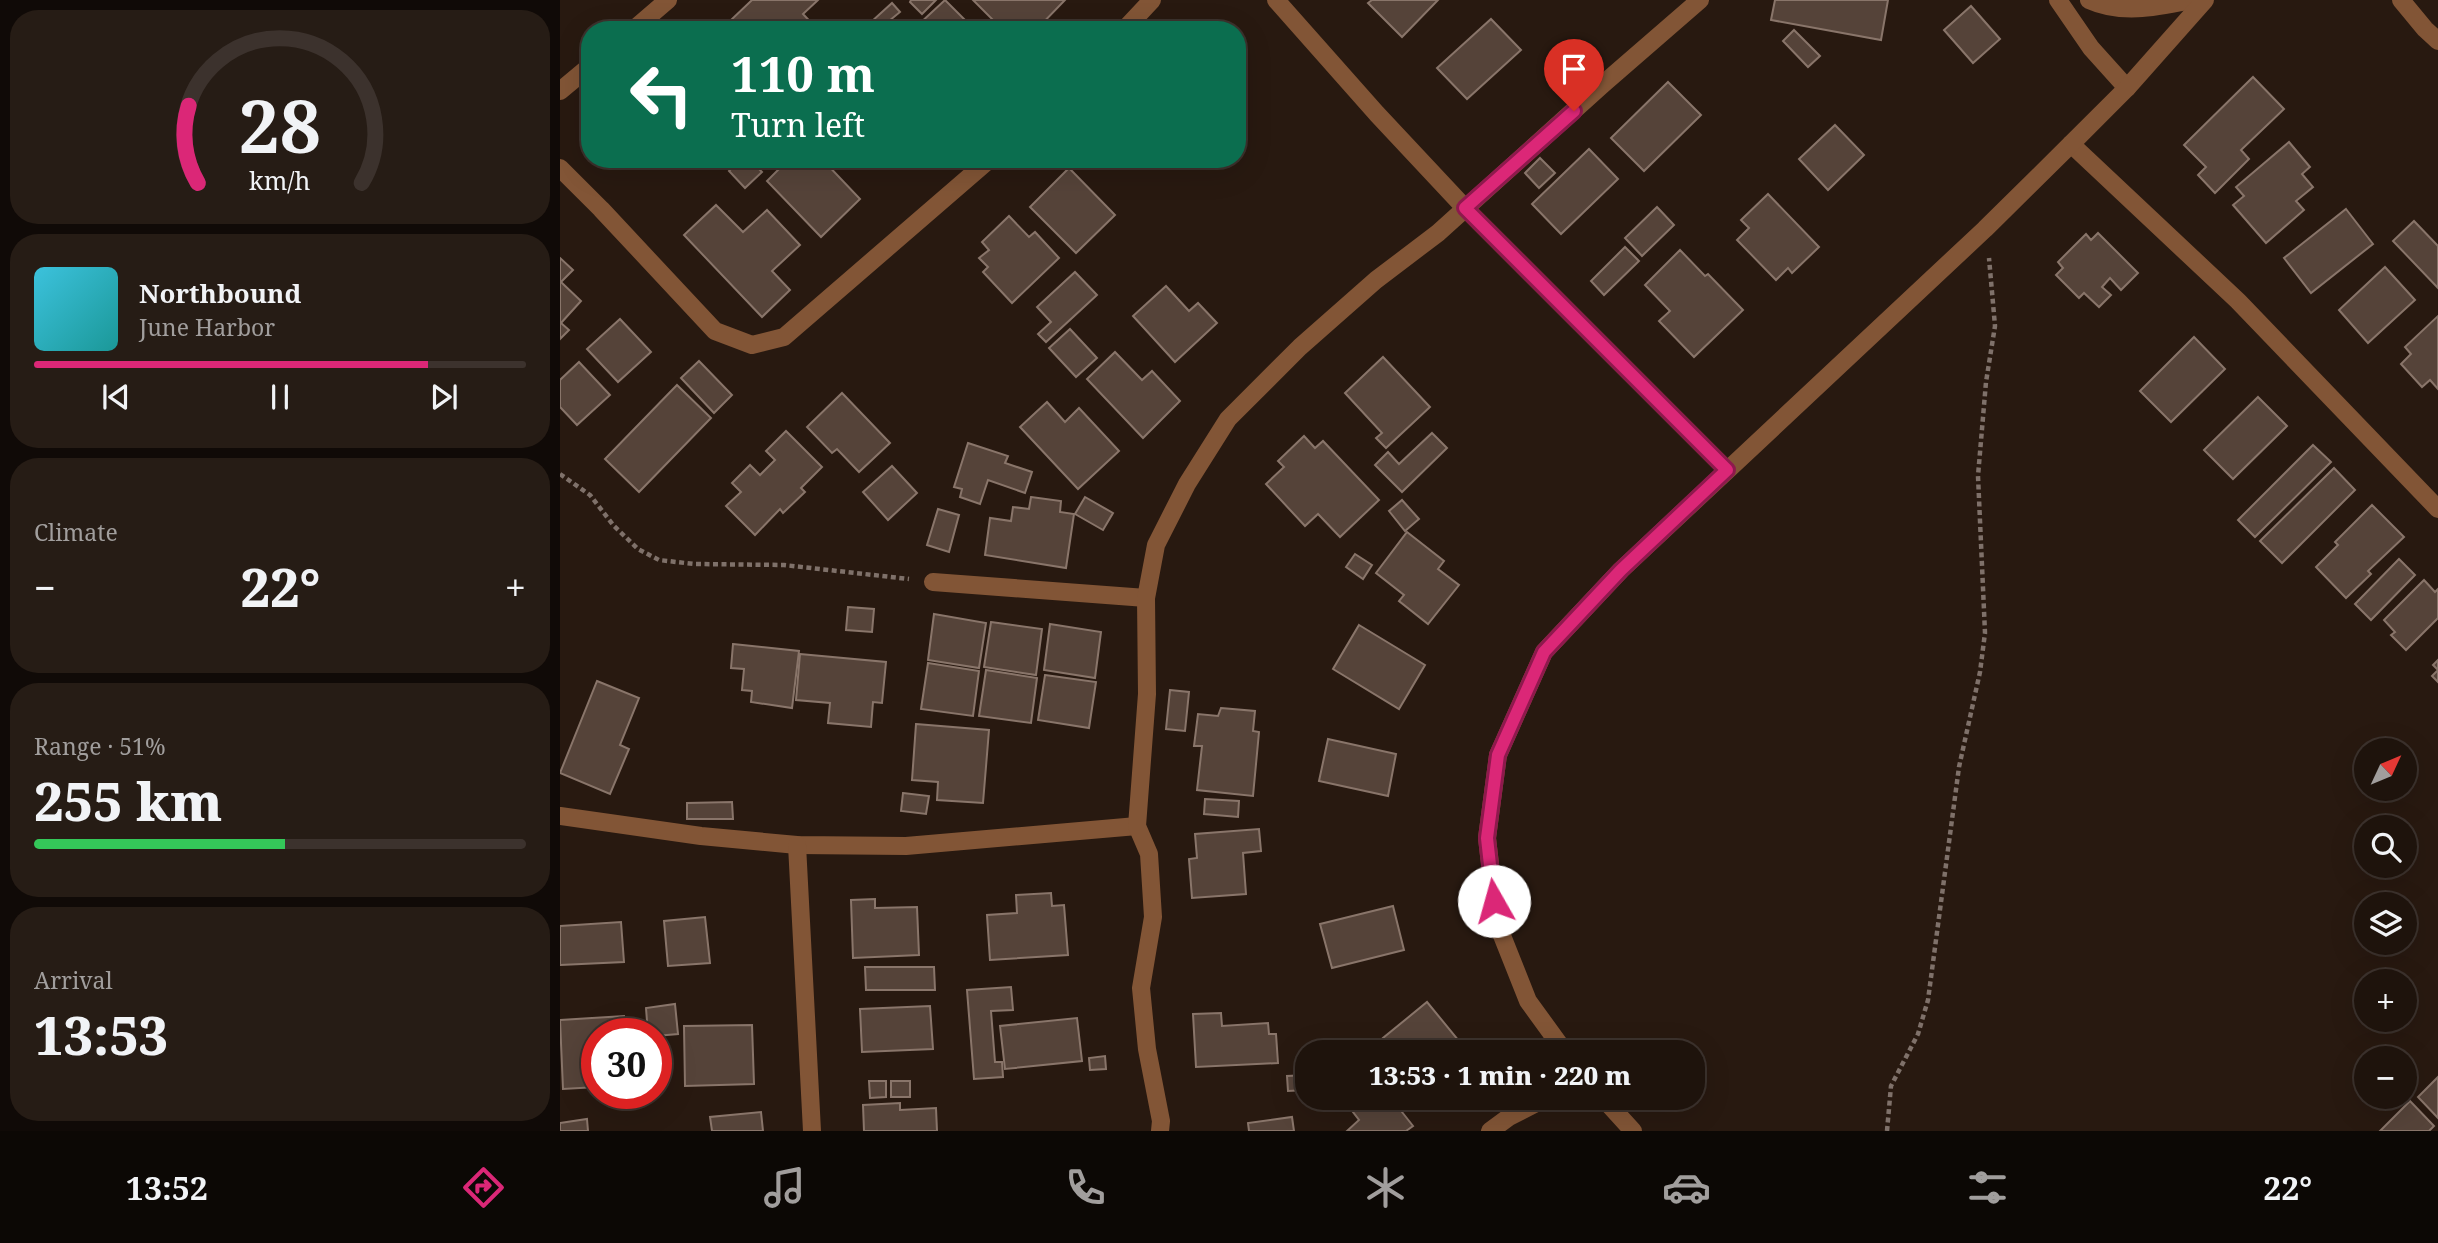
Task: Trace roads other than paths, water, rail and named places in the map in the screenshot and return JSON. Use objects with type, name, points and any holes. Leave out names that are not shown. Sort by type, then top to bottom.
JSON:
[{"type":"street","points":[[643,21],[668,0]]},
{"type":"street","points":[[1132,21],[1152,0]]},
{"type":"street","points":[[1276,0],[1465,208],[1727,470]]},
{"type":"street","points":[[1160,1131],[1161,1121],[1147,1049],[1141,988],[1153,918],[1149,855],[1137,825],[1147,694],[1146,598],[1156,545],[1187,484],[1228,419],[1310,338],[1376,280],[1438,233],[1700,0]]},
{"type":"street","points":[[2059,0],[2091,48],[2127,88]]},
{"type":"street","points":[[2089,0],[2104,7],[2146,9],[2192,0]]},
{"type":"street","points":[[1556,1040],[1528,1001],[1497,923],[1487,838],[1498,755],[1544,652],[1621,570],[2071,144],[2127,88],[2205,0]]},
{"type":"street","points":[[2401,0],[2438,41]]},
{"type":"street","points":[[560,91],[581,74]]},
{"type":"street","points":[[2071,144],[2238,301],[2438,509]]},
{"type":"street","points":[[560,168],[715,331],[752,345],[784,337],[980,168]]},
{"type":"street","points":[[933,582],[1146,598]]},
{"type":"street","points":[[560,816],[701,836],[797,845],[906,846],[1137,825]]},
{"type":"street","points":[[797,845],[812,1131]]},
{"type":"street","points":[[1490,1131],[1521,1110]]},
{"type":"street","points":[[1614,1110],[1633,1131]]}]
